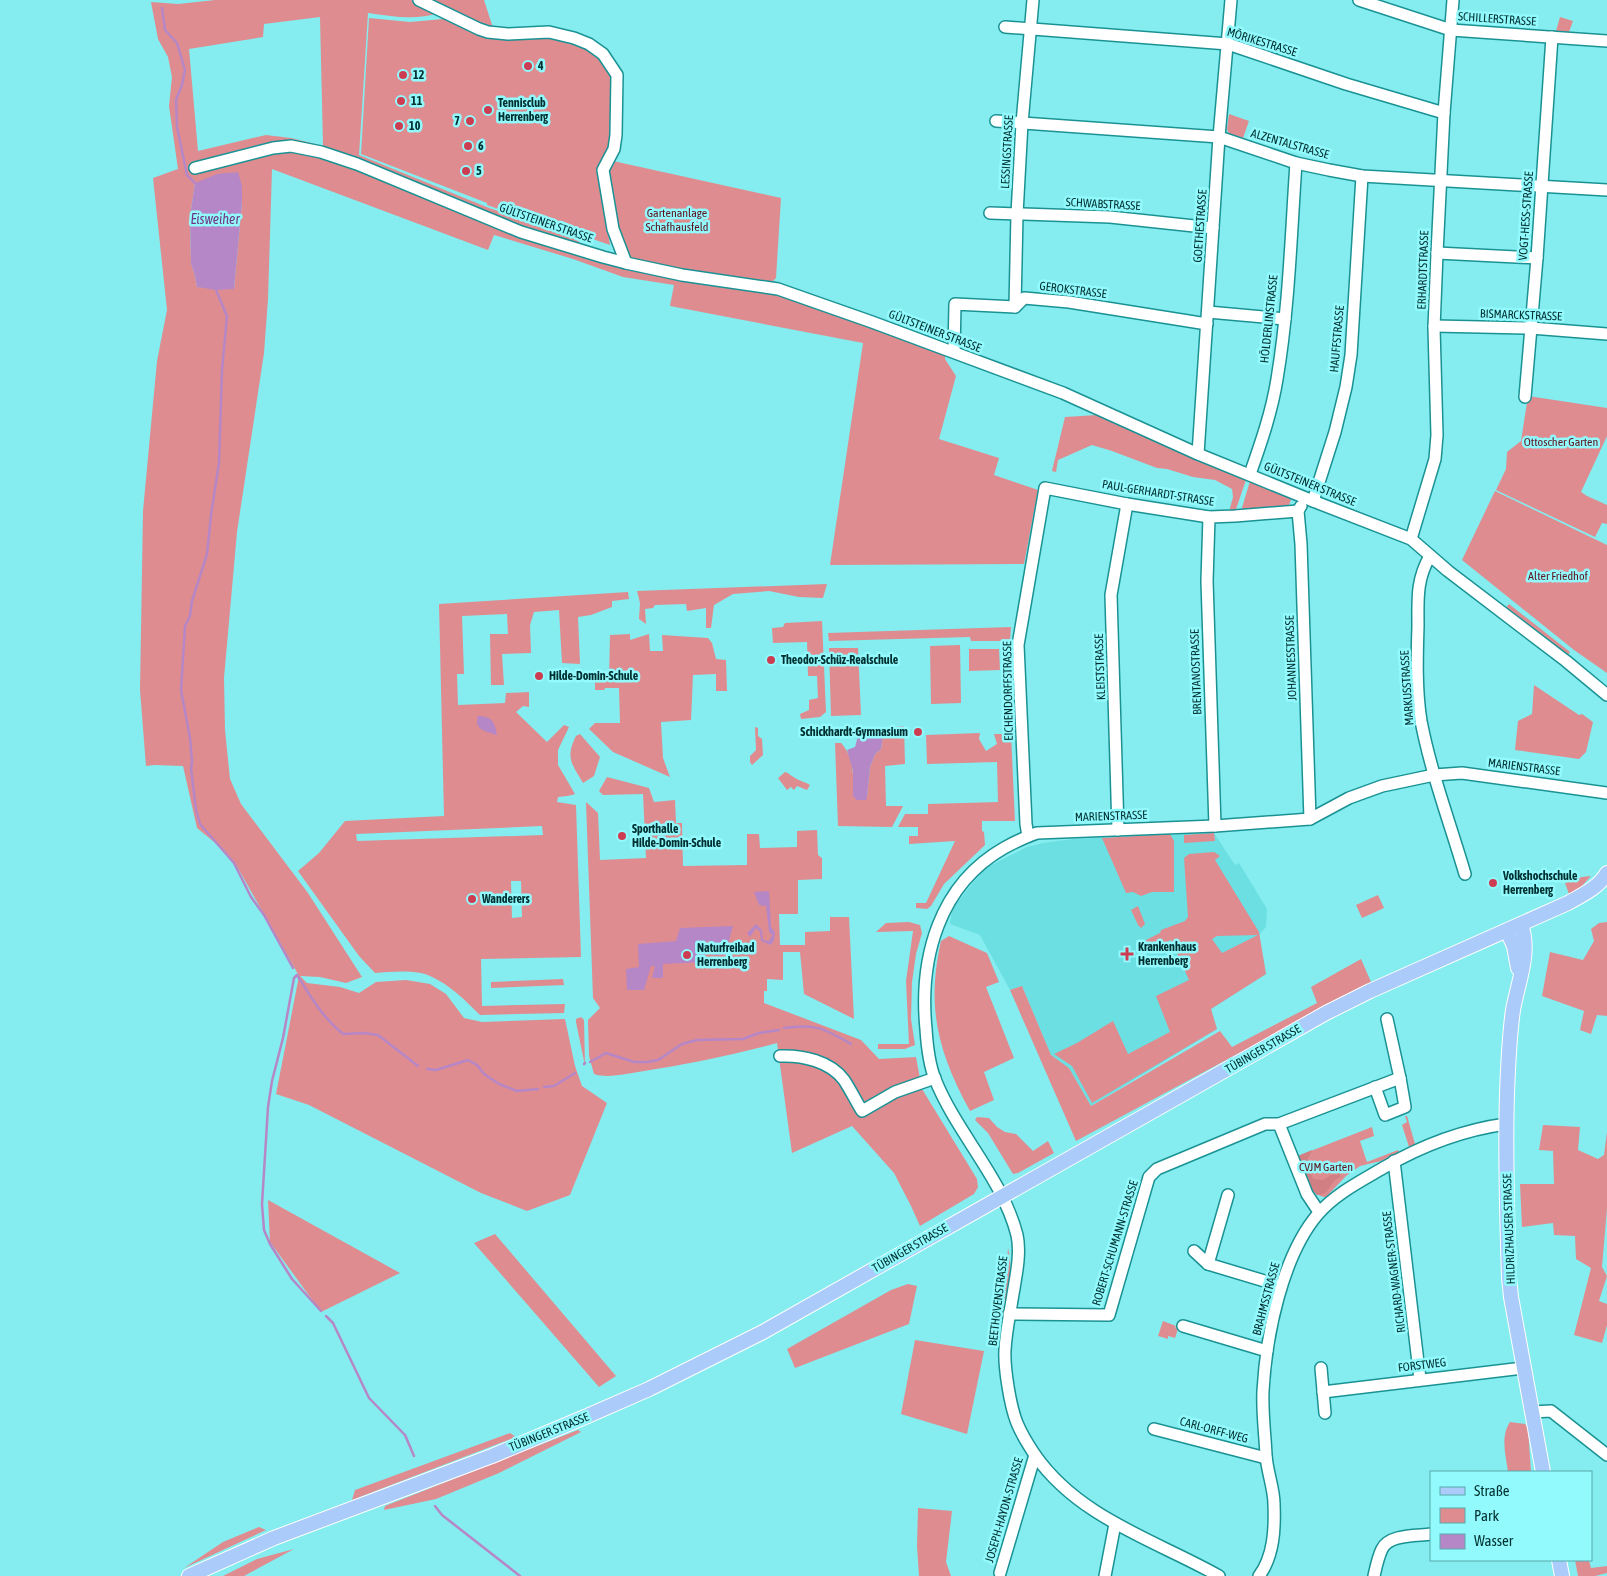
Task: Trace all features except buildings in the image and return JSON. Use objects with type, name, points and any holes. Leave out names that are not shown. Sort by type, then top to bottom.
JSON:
[{"type":"main road","name":"TÜBINGER STRASSE","points":[[188,1576],[274,1538],[523,1443],[649,1389],[763,1332],[1344,1004],[1378,987],[1568,903],[1591,890],[1600,883],[1607,873]]},
{"type":"main road","name":"HILDRIZHAUSER STRASSE","points":[[1521,924],[1526,946],[1509,1044],[1506,1124],[1509,1278],[1523,1368],[1543,1471]]},
{"type":"main road","name":"HILDRIZHAUSER STRASSE","points":[[1507,931],[1514,946],[1518,964],[1519,983]]},
{"type":"main road","points":[[1559,1561],[1562,1576]]},
{"type":"street","points":[[419,0],[488,32],[508,34],[549,32],[589,44],[603,54],[617,75],[614,149],[603,170],[613,229],[626,263]]},
{"type":"street","name":"LESSINGSTRASSE","points":[[1015,307],[1017,214],[1022,123],[1033,0]]},
{"type":"street","name":"GOETHESTRASSE","points":[[1198,454],[1219,137],[1231,0]]},
{"type":"street","name":"SCHILLERSTRASSE","points":[[1359,0],[1451,30],[1607,41]]},
{"type":"street","name":"ERHARDTSTRASSE","points":[[1411,539],[1436,459],[1434,326],[1444,114],[1453,0]]},
{"type":"street","name":"MÖRIKESTRASSE","points":[[1005,27],[1228,44],[1346,84],[1444,114]]},
{"type":"street","name":"VOGT-HESS-STRASSE","points":[[1525,397],[1537,258],[1552,37]]},
{"type":"street","name":"ALZENTALSTRASSE","points":[[996,121],[1219,137],[1296,163],[1362,176],[1607,190]]},
{"type":"street","name":"GÜLTSTEINER STRASSE","points":[[195,168],[274,148],[291,146],[321,152],[357,164],[522,232],[626,263],[682,275],[778,289],[954,352],[1063,393],[1198,454],[1411,539],[1607,695]]},
{"type":"street","name":"HÖLDERLINSTRASSE","points":[[1250,474],[1266,427],[1277,380],[1284,319],[1296,163]]},
{"type":"street","name":"HAUFFSTRASSE","points":[[1309,499],[1335,432],[1346,387],[1351,347],[1362,176]]},
{"type":"street","name":"SCHWABSTRASSE","points":[[990,213],[1110,217],[1213,228]]},
{"type":"street","points":[[1437,253],[1537,258]]},
{"type":"street","name":"GEROKSTRASSE","points":[[954,352],[955,304],[1015,307],[1024,298],[1032,298],[1207,324]]},
{"type":"street","points":[[1208,312],[1284,319]]},
{"type":"street","name":"BISMARCKSTRASSE","points":[[1434,326],[1531,328],[1607,334]]},
{"type":"street","name":"PAUL-GERHARDT-STRASSE","points":[[1045,488],[1128,504],[1209,516],[1298,511]]},
{"type":"street","name":"EICHENDORFFSTRASSE","points":[[1028,836],[1018,645],[1045,488]]},
{"type":"street","points":[[1298,511],[1309,499]]},
{"type":"street","name":"KLEISTSTRASSE","points":[[1118,830],[1111,595],[1128,504]]},
{"type":"street","name":"JOHANNESSTRASSE","points":[[1298,511],[1302,563],[1310,819]]},
{"type":"street","name":"BRENTANOSTRASSE","points":[[1209,516],[1207,581],[1215,826]]},
{"type":"street","name":"MARKUSSTRASSE","points":[[1430,556],[1421,574],[1418,598],[1417,661],[1421,719],[1434,775],[1465,874]]},
{"type":"street","name":"MARIENSTRASSE","points":[[1003,1195],[957,1122],[935,1078],[927,1046],[924,1016],[924,989],[931,946],[939,923],[948,903],[968,875],[980,863],[1028,836],[1046,832],[1215,826],[1310,819],[1349,798],[1382,786],[1434,775],[1462,774],[1492,777],[1607,793]]},
{"type":"street","points":[[1375,1087],[1384,1115],[1405,1108],[1387,1019]]},
{"type":"street","points":[[780,1056],[803,1057],[828,1067],[843,1078],[862,1111],[895,1092],[935,1078]]},
{"type":"street","name":"ROBERT-SCHUMANN-STRASSE","points":[[1010,1314],[1109,1314],[1149,1177],[1157,1169],[1265,1124],[1279,1124],[1400,1078]]},
{"type":"street","points":[[1279,1124],[1308,1194],[1319,1212]]},
{"type":"street","name":"BRAHMSSTRASSE","points":[[1259,1576],[1272,1547],[1274,1503],[1266,1458],[1263,1393],[1267,1352],[1281,1286],[1297,1246],[1319,1212],[1344,1192],[1394,1162],[1418,1150],[1466,1132],[1506,1124]]},
{"type":"street","name":"RICHARD-WAGNER-STRASSE","points":[[1394,1162],[1420,1379]]},
{"type":"street","name":"BEETHOVENSTRASSE","points":[[1003,1195],[1017,1236],[1017,1260],[1005,1350],[1008,1385],[1016,1422],[1035,1455],[1057,1483],[1115,1524],[1219,1576]]},
{"type":"street","points":[[1208,1264],[1228,1195]]},
{"type":"street","points":[[1194,1251],[1208,1264],[1281,1286]]},
{"type":"street","points":[[1183,1326],[1267,1352]]},
{"type":"street","points":[[1321,1368],[1325,1413]]},
{"type":"street","name":"FORSTWEG","points":[[1323,1392],[1523,1368]]},
{"type":"street","points":[[1532,1412],[1551,1411],[1607,1455]]},
{"type":"street","name":"CARL-ORFF-WEG","points":[[1154,1429],[1266,1458]]},
{"type":"street","name":"JOSEPH-HAYDN-STRASSE","points":[[1000,1573],[1035,1455]]},
{"type":"street","points":[[1105,1576],[1115,1524]]},
{"type":"street","points":[[1374,1576],[1382,1547],[1388,1542],[1396,1538],[1430,1534]]},
{"type":"shaded area","name":"Krankenhaus Herrenberg","points":[[1214,833],[1235,865],[1239,863],[1267,909],[1266,927],[1259,935],[1266,974],[1211,1009],[1217,1029],[1091,1106],[1069,1068],[1051,1055],[1022,986],[1010,990],[980,935],[950,924],[955,905],[984,869],[1027,847],[1073,839]]},
{"type":"shaded area","points":[[1312,1150],[1307,1161],[1313,1179],[1323,1180],[1331,1175],[1341,1174],[1340,1176],[1342,1176],[1334,1181],[1326,1192],[1317,1195],[1312,1190],[1298,1156]]},
{"type":"green space","name":"Gartenanlage Schafhausfeld","points":[[215,0],[412,0],[438,13],[412,17],[368,13],[359,155],[489,208],[580,238],[578,247],[608,256],[615,254],[600,165],[613,161],[781,198],[776,278],[773,281],[870,317],[945,342],[945,359],[956,376],[939,439],[999,458],[994,475],[1038,490],[1024,564],[830,565],[863,343],[670,306],[674,285],[623,277],[573,259],[494,235],[488,250],[272,169],[268,299],[264,353],[237,532],[224,678],[225,730],[230,779],[241,804],[308,893],[362,977],[346,983],[320,977],[300,976],[307,983],[340,987],[359,993],[376,982],[406,980],[430,984],[446,994],[464,1018],[482,1022],[565,1019],[575,1066],[582,1086],[607,1103],[570,1195],[527,1211],[481,1193],[309,1105],[276,1094],[299,976],[235,863],[224,850],[197,828],[183,766],[146,766],[140,690],[143,511],[157,361],[167,310],[153,178],[178,169],[169,106],[172,77],[168,57],[158,39],[151,2],[178,4]],"holes":[[[320,17],[323,146],[291,138],[266,135],[198,151],[189,49],[263,37],[264,24]],[[195,183],[242,186],[234,289],[197,287],[191,263],[190,217]]]},
{"type":"green space","points":[[423,0],[484,0],[494,31]]},
{"type":"green space","points":[[1560,17],[1573,21],[1569,32],[1556,31]]},
{"type":"green space","name":"Tennisclub Herrenberg","points":[[369,18],[410,22],[443,19],[485,35],[551,37],[585,44],[600,56],[614,75],[611,146],[598,165],[610,245],[506,209],[504,211],[487,205],[487,203],[361,154]]},
{"type":"green space","points":[[1229,114],[1249,121],[1243,138],[1229,134],[1227,129]]},
{"type":"green space","name":"Ottoscher Garten","points":[[1528,396],[1607,408],[1607,436],[1581,492],[1607,505],[1607,524],[1602,523],[1595,537],[1496,490],[1506,469],[1507,452],[1521,441]]},
{"type":"green space","points":[[1097,415],[1246,480],[1235,512],[1229,512],[1233,497],[1232,489],[1215,480],[1193,477],[1157,468],[1092,445],[1058,460],[1056,472],[1052,471],[1065,417]]},
{"type":"green space","points":[[1250,481],[1288,496],[1291,500],[1288,507],[1241,511]]},
{"type":"green space","name":"Alter Friedhof","points":[[1495,491],[1607,545],[1607,673],[1574,650],[1462,560]]},
{"type":"green space","points":[[827,584],[823,598],[799,597],[769,591],[733,594],[714,605],[711,628],[706,628],[706,608],[687,611],[686,604],[655,605],[653,608],[645,609],[646,624],[639,619],[640,603],[637,591]]},
{"type":"green space","points":[[628,592],[629,599],[612,601],[612,607],[591,615],[578,617],[580,664],[562,663],[559,610],[534,612],[530,625],[531,653],[502,654],[504,685],[491,685],[490,634],[508,634],[507,614],[462,616],[464,674],[457,674],[458,705],[505,703],[506,693],[529,692],[529,707],[523,706],[516,712],[547,742],[564,725],[569,727],[558,750],[558,765],[575,794],[558,797],[557,802],[576,805],[581,957],[481,959],[482,1006],[565,1004],[564,1013],[480,1015],[450,988],[430,976],[410,972],[375,973],[359,956],[298,871],[319,853],[345,821],[444,816],[439,604]],"holes":[[[542,826],[543,835],[357,841],[356,834]],[[511,881],[521,881],[522,917],[512,918]]]},
{"type":"green space","points":[[1509,604],[1570,652],[1566,658],[1504,610]]},
{"type":"green space","points":[[822,621],[826,712],[820,717],[801,719],[800,714],[809,710],[809,700],[818,698],[817,676],[808,676],[807,642],[773,643],[772,628],[783,627],[785,623]]},
{"type":"green space","points":[[1011,627],[1010,641],[971,641],[970,637],[829,641],[828,633]]},
{"type":"green space","points":[[630,634],[630,640],[649,634],[650,651],[663,651],[662,635],[708,638],[712,643],[716,659],[726,660],[727,691],[716,691],[716,674],[693,675],[691,720],[661,722],[663,758],[670,777],[613,752],[589,729],[595,723],[620,723],[619,688],[595,690],[595,682],[609,681],[610,635]]},
{"type":"green space","points":[[960,645],[961,703],[931,704],[930,646]]},
{"type":"green space","points":[[829,648],[858,648],[861,715],[831,716]]},
{"type":"green space","points":[[969,649],[999,649],[1000,670],[969,671]]},
{"type":"green space","points":[[1534,685],[1579,715],[1582,714],[1593,722],[1586,752],[1579,759],[1515,750],[1518,721],[1532,714]]},
{"type":"green space","points":[[904,726],[905,764],[885,766],[886,806],[903,806],[892,827],[838,826],[835,743],[841,743],[849,755],[853,775],[853,796],[867,796],[870,767],[875,754],[881,749],[884,728]]},
{"type":"green space","points":[[755,727],[758,728],[758,736],[762,739],[763,755],[752,765],[750,756],[756,750]]},
{"type":"green space","points":[[980,733],[979,739],[986,751],[997,744],[994,734],[1011,734],[1015,821],[982,821],[985,845],[944,884],[931,906],[927,909],[916,908],[916,903],[926,903],[955,841],[909,844],[909,836],[918,836],[918,827],[898,827],[905,814],[928,814],[928,804],[998,802],[997,762],[927,764],[926,735]]},
{"type":"green space","points":[[580,734],[600,757],[594,776],[583,783],[573,766],[570,756],[576,736]]},
{"type":"green space","points":[[785,772],[810,785],[807,790],[797,786],[794,790],[791,787],[787,790],[778,778]]},
{"type":"green space","points":[[607,777],[649,788],[654,802],[675,800],[676,823],[682,823],[683,866],[747,865],[747,834],[759,834],[760,848],[797,847],[797,831],[817,830],[818,855],[822,858],[822,879],[798,880],[798,914],[779,914],[780,945],[805,945],[805,932],[830,931],[830,917],[849,917],[854,1019],[804,994],[800,952],[783,952],[783,980],[767,979],[764,1003],[861,1040],[879,1059],[916,1057],[922,1089],[977,1179],[978,1187],[974,1194],[920,1226],[894,1173],[852,1126],[792,1153],[777,1043],[661,1068],[612,1076],[594,1074],[589,1056],[588,1020],[600,1008],[593,998],[586,802],[598,813],[600,860],[646,858],[643,794],[603,795],[599,791]]},
{"type":"green space","points":[[1214,833],[1215,841],[1184,843],[1184,835]]},
{"type":"green space","points":[[1170,834],[1174,841],[1174,892],[1152,892],[1141,896],[1133,892],[1126,893],[1102,838]]},
{"type":"green space","points":[[1214,852],[1220,856],[1215,860],[1259,932],[1266,974],[1211,1009],[1217,1029],[1092,1103],[1072,1066],[1054,1054],[1077,1043],[1113,1021],[1128,1054],[1170,1032],[1156,996],[1189,980],[1171,940],[1141,954],[1146,940],[1160,933],[1161,930],[1185,921],[1188,917],[1184,858],[1189,854]],"holes":[[[1258,935],[1222,953],[1212,939],[1217,936]]]},
{"type":"green space","points":[[1591,876],[1582,886],[1569,894],[1565,883]]},
{"type":"green space","points":[[1378,895],[1384,908],[1362,918],[1356,905]]},
{"type":"green space","points":[[1138,906],[1145,924],[1141,928],[1131,910]]},
{"type":"green space","points":[[909,922],[920,925],[922,933],[916,954],[912,982],[911,1019],[915,1045],[905,1049],[878,1049],[878,1044],[909,1044],[906,981],[913,931],[876,932],[886,923]]},
{"type":"green space","points":[[1607,922],[1607,1016],[1597,1015],[1591,1034],[1580,1030],[1584,1011],[1542,996],[1550,952],[1583,960],[1594,941],[1591,929],[1599,923]]},
{"type":"green space","points":[[949,936],[987,953],[999,982],[986,987],[1014,1058],[984,1072],[994,1100],[970,1111],[959,1090],[943,1049],[935,1009],[937,965],[941,941]]},
{"type":"green space","points":[[1361,959],[1371,982],[1076,1141],[1010,990],[1022,986],[1051,1055],[1069,1068],[1091,1106],[1220,1031],[1232,1047],[1317,1003],[1311,987]]},
{"type":"green space","points":[[563,979],[564,985],[491,988],[491,982]]},
{"type":"green space","points":[[581,1017],[584,1020],[585,1066],[576,1022],[576,1019]]},
{"type":"green space","points":[[1405,1116],[1407,1116],[1415,1144],[1409,1147],[1402,1125],[1407,1122]]},
{"type":"green space","points":[[977,1117],[989,1118],[997,1127],[1005,1132],[1016,1134],[1033,1151],[1048,1141],[1054,1153],[1013,1174],[988,1133],[975,1120]]},
{"type":"green space","points":[[1543,1125],[1580,1127],[1578,1150],[1598,1159],[1604,1155],[1607,1132],[1607,1208],[1602,1267],[1607,1276],[1599,1301],[1607,1304],[1607,1325],[1602,1343],[1574,1335],[1591,1268],[1576,1259],[1575,1236],[1554,1235],[1553,1223],[1522,1227],[1520,1184],[1554,1184],[1553,1151],[1539,1150]]},
{"type":"green space","name":"CVJM Garten","points":[[1372,1127],[1374,1136],[1360,1141],[1367,1162],[1398,1150],[1399,1152],[1381,1161],[1360,1166],[1346,1176],[1326,1197],[1320,1196],[1315,1192],[1308,1181],[1298,1156]]},
{"type":"green space","points":[[268,1200],[400,1273],[321,1312],[270,1242]]},
{"type":"green space","points":[[495,1234],[616,1376],[599,1387],[474,1243]]},
{"type":"green space","points":[[1008,1248],[1010,1277],[1003,1325],[998,1324],[1006,1276]]},
{"type":"green space","points":[[908,1284],[917,1286],[909,1324],[795,1368],[787,1349],[891,1290]]},
{"type":"green space","points":[[1163,1321],[1176,1326],[1175,1328],[1178,1329],[1175,1338],[1168,1336],[1168,1339],[1158,1336]]},
{"type":"green space","points":[[915,1340],[984,1351],[967,1434],[901,1414]]},
{"type":"green space","points":[[1510,1422],[1525,1424],[1528,1428],[1531,1471],[1508,1471],[1504,1440]]},
{"type":"green space","points":[[578,1430],[581,1432],[499,1473],[436,1499],[384,1510],[385,1506]]},
{"type":"green space","points":[[510,1433],[516,1437],[352,1500],[355,1490]]},
{"type":"green space","points":[[918,1508],[952,1511],[946,1562],[951,1576],[919,1576],[917,1546]]},
{"type":"green space","points":[[259,1527],[266,1530],[184,1568],[223,1542]]},
{"type":"green space","points":[[294,1549],[244,1576],[223,1576],[257,1559]]},
{"type":"green space","points":[[1575,1561],[1589,1561],[1591,1568],[1607,1566],[1607,1573],[1595,1576],[1578,1576]]},
{"type":"water","name":"Eisweiher","points":[[238,172],[242,186],[242,202],[234,289],[216,290],[197,287],[191,263],[190,217],[195,183],[217,174]]},
{"type":"water","points":[[478,716],[487,717],[492,721],[497,735],[482,730],[479,727],[477,724]]},
{"type":"water","points":[[884,728],[881,749],[875,754],[870,767],[866,800],[857,800],[853,796],[853,771],[847,750],[855,747],[860,729]]},
{"type":"water","points":[[769,891],[771,927],[775,932],[771,945],[761,941],[760,932],[756,928],[750,937],[747,933],[756,924],[762,930],[763,940],[769,941],[772,935],[769,932],[766,906],[759,905],[754,892]]},
{"type":"water","points":[[733,926],[725,955],[713,955],[709,941],[704,942],[706,962],[663,964],[663,978],[652,978],[655,966],[651,966],[644,990],[627,990],[626,969],[639,967],[638,944],[676,941],[680,928]]},
{"type":"waterway","points":[[162,8],[165,30],[177,43],[185,70],[176,100],[177,127],[187,175],[195,183]]},
{"type":"waterway","points":[[216,290],[227,316],[222,370],[219,463],[207,554],[192,601],[190,616],[185,626],[181,690],[190,738],[191,769],[196,810],[200,824],[234,863],[251,897],[264,915],[293,968]]},
{"type":"waterway","points":[[297,975],[294,978],[268,1107],[262,1204],[264,1230],[270,1244],[292,1279],[321,1311]]},
{"type":"waterway","points":[[297,975],[323,1014],[343,1034],[364,1033],[378,1035],[418,1066]]},
{"type":"waterway","points":[[784,1028],[804,1026],[819,1028],[851,1044]]},
{"type":"waterway","points":[[590,1062],[606,1053],[634,1062],[648,1062],[658,1060],[682,1044],[697,1040],[743,1039],[759,1033],[779,1030]]},
{"type":"waterway","points":[[427,1069],[436,1070],[468,1060],[477,1065],[484,1074],[499,1084],[517,1091],[538,1089]]},
{"type":"waterway","points":[[544,1087],[554,1086],[575,1073]]},
{"type":"waterway","points":[[326,1316],[333,1323],[369,1398],[405,1435],[414,1456]]},
{"type":"waterway","points":[[435,1506],[442,1515],[520,1576]]},
{"type":"place","name":"4","points":[[528,66]]},
{"type":"place","name":"12","points":[[403,75]]},
{"type":"place","name":"11","points":[[401,101]]},
{"type":"place","name":"Tennisclub Herrenberg","points":[[488,110]]},
{"type":"place","name":"7","points":[[470,121]]},
{"type":"place","name":"10","points":[[399,126]]},
{"type":"place","name":"6","points":[[468,146]]},
{"type":"place","name":"5","points":[[466,171]]},
{"type":"place","name":"Theodor-Schüz-Realschule","points":[[771,660]]},
{"type":"place","name":"Hilde-Domin-Schule","points":[[539,676]]},
{"type":"place","name":"Schickhardt-Gymnasium","points":[[918,732]]},
{"type":"place","name":"Sporthalle Hilde-Domin-Schule","points":[[622,836]]},
{"type":"place","name":"Volkshochschule Herrenberg","points":[[1493,883]]},
{"type":"place","name":"Wanderers","points":[[472,899]]},
{"type":"place","name":"Krankenhaus Herrenberg","points":[[1127,954]]},
{"type":"place","name":"Naturfreibad Herrenberg","points":[[687,955]]}]
